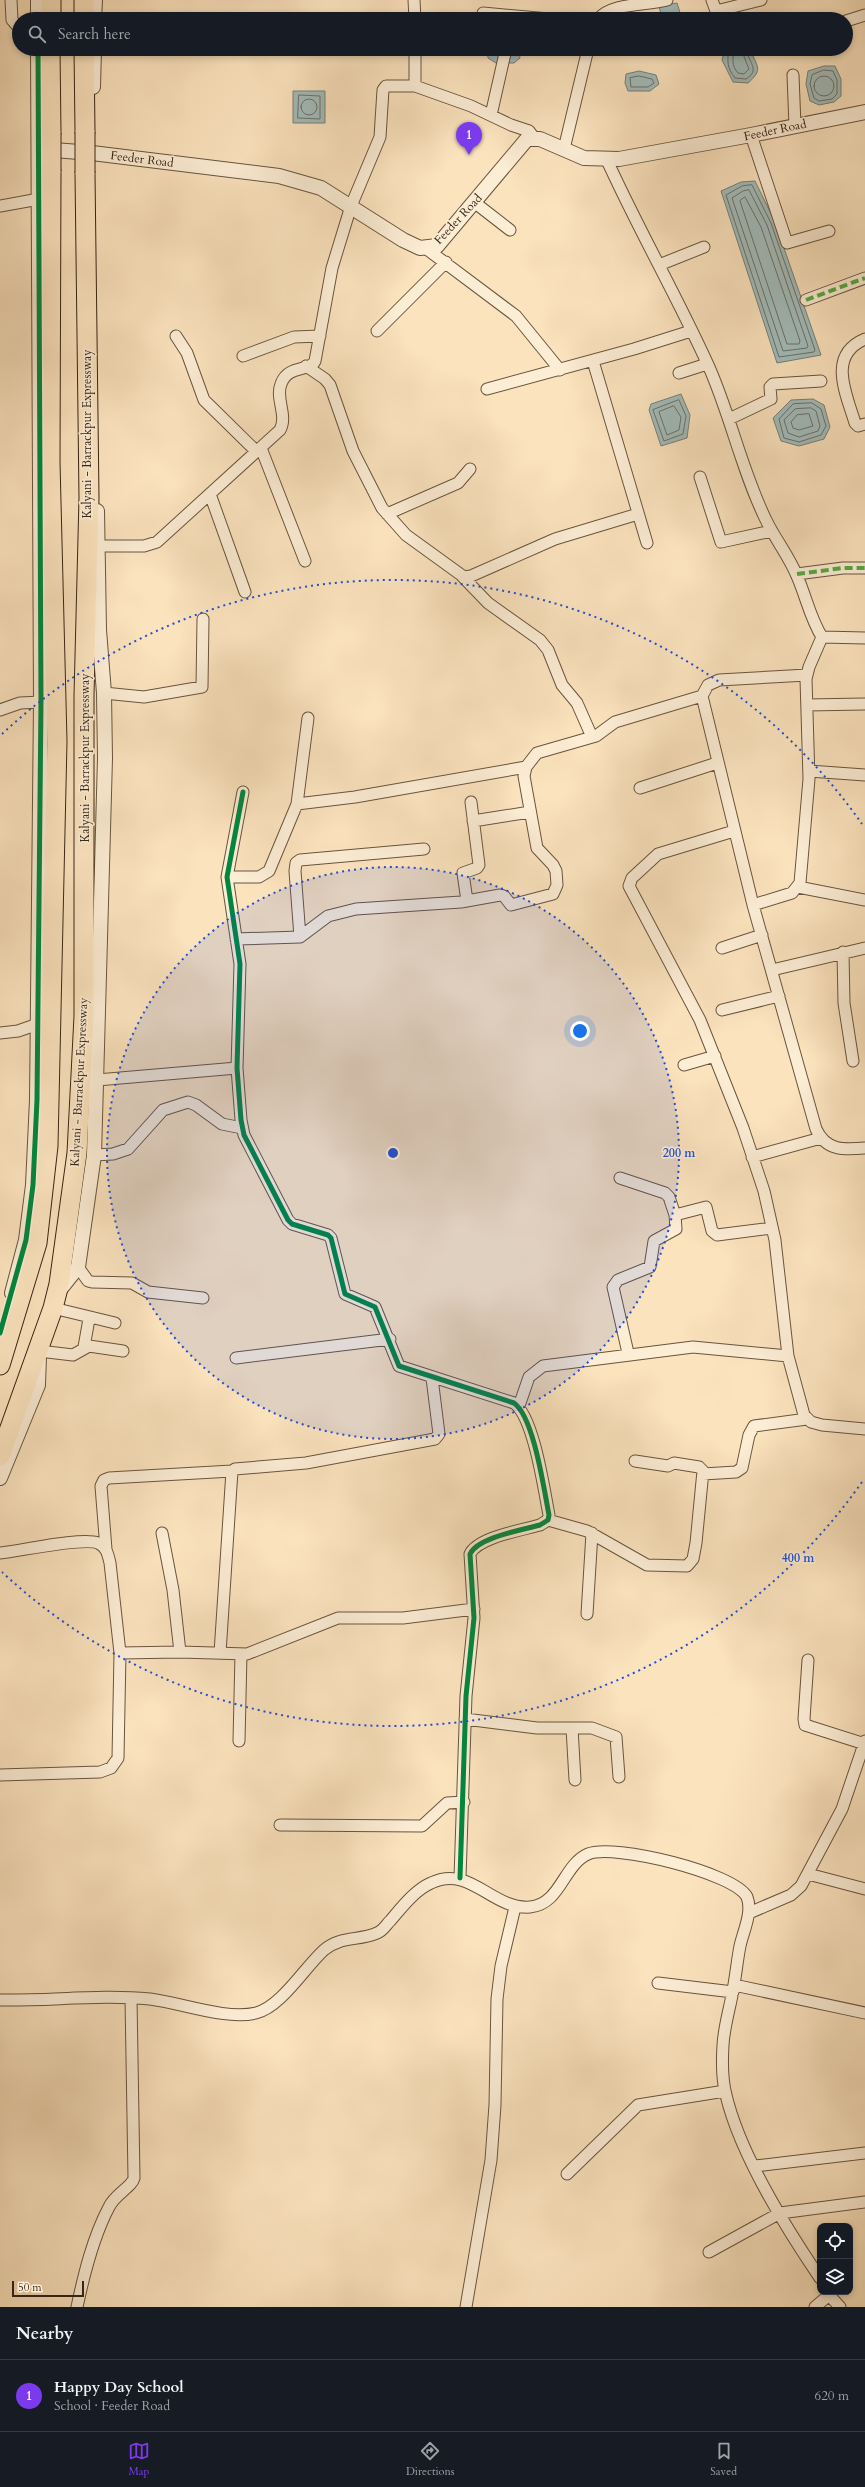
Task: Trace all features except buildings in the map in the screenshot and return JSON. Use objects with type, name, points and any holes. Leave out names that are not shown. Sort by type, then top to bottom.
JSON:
[{"type":"highway","points":[[51,0],[51,12]]},
{"type":"highway","points":[[84,0],[84,12]]},
{"type":"highway","points":[[0,1365],[37,1243],[48,1146],[57,741],[50,462],[50,56]]},
{"type":"highway","name":"Kalyani - Barrackpur Expressway","points":[[0,1456],[39,1351],[55,1300],[77,1153],[84,1016],[84,696],[89,498],[84,56]]},
{"type":"street","points":[[11,0],[12,20]]},
{"type":"street","points":[[38,0],[38,12]]},
{"type":"street","points":[[94,12],[95,0]]},
{"type":"street","points":[[414,0],[414,12]]},
{"type":"street","points":[[607,12],[616,8],[645,2],[667,0]]},
{"type":"street","points":[[712,0],[716,11],[761,0]]},
{"type":"street","points":[[853,19],[865,16]]},
{"type":"street","points":[[0,1333],[26,1240],[33,1185],[38,1024],[41,702],[38,56]]},
{"type":"street","points":[[94,56],[92,153],[98,630],[104,693],[105,758],[97,1080],[94,1155],[78,1266],[55,1300],[89,1318],[115,1323]]},
{"type":"street","points":[[415,56],[415,86]]},
{"type":"street","points":[[491,116],[504,56]]},
{"type":"street","points":[[564,149],[586,56]]},
{"type":"street","points":[[793,75],[795,126]]},
{"type":"street","points":[[98,546],[144,546],[157,542],[259,450],[282,427],[281,382],[290,371],[314,364],[330,276],[351,206],[380,137],[384,87],[415,86],[530,131],[535,139]]},
{"type":"street","name":"Feeder Road","points":[[39,149],[92,153],[279,176],[321,188],[404,240],[420,248],[437,246],[527,139],[540,139],[584,158],[619,159],[752,135],[865,112]]},
{"type":"street","points":[[752,135],[788,243],[830,231]]},
{"type":"street","points":[[606,158],[631,213],[677,299],[690,331],[707,364],[729,419],[744,467],[772,530],[797,574],[816,628],[822,637]]},
{"type":"street","points":[[0,206],[39,199]]},
{"type":"street","points":[[474,202],[510,230]]},
{"type":"street","points":[[424,247],[446,262],[516,316],[560,370]]},
{"type":"street","points":[[659,265],[704,247]]},
{"type":"street","points":[[377,330],[446,262]]},
{"type":"street","points":[[806,300],[865,278]]},
{"type":"street","points":[[487,389],[593,361],[690,331]]},
{"type":"street","points":[[176,336],[187,353],[204,400],[259,450],[305,561]]},
{"type":"street","points":[[242,356],[294,336],[320,336]]},
{"type":"street","points":[[865,339],[854,344],[849,349],[841,374],[855,423],[858,426],[865,424]]},
{"type":"street","points":[[593,361],[646,543]]},
{"type":"street","points":[[679,372],[707,364]]},
{"type":"street","points":[[306,366],[330,385],[353,451],[374,493],[387,514],[406,535],[462,576],[488,603],[540,640],[548,650],[562,686],[577,703],[592,737]]},
{"type":"street","points":[[729,419],[770,400],[770,387],[773,384],[821,381]]},
{"type":"street","points":[[387,514],[458,483],[470,469]]},
{"type":"street","points":[[700,477],[722,542],[772,530]]},
{"type":"street","points":[[210,494],[245,592]]},
{"type":"street","points":[[462,576],[471,576],[556,538],[638,514]]},
{"type":"street","points":[[797,574],[843,568],[865,568]]},
{"type":"street","points":[[104,693],[144,697],[202,687],[203,619]]},
{"type":"street","points":[[822,637],[865,638]]},
{"type":"street","points":[[798,887],[806,833],[809,771],[807,675],[822,637]]},
{"type":"street","points":[[807,675],[719,680],[708,685],[702,696],[753,905],[816,1129],[821,1138],[839,1149],[865,1148]]},
{"type":"street","points":[[236,939],[300,937],[328,916],[344,911],[467,901],[502,895],[511,905],[556,892],[555,868],[537,848],[530,812],[524,776],[526,767],[533,757],[541,751],[592,737],[615,722],[702,696]]},
{"type":"street","points":[[0,710],[20,703],[41,702]]},
{"type":"street","points":[[807,705],[865,704]]},
{"type":"street","points":[[227,877],[259,877],[269,870],[297,804],[308,718]]},
{"type":"street","points":[[640,788],[718,763]]},
{"type":"street","points":[[297,804],[355,797],[526,767]]},
{"type":"street","points":[[809,771],[865,776]]},
{"type":"street","points":[[243,792],[227,877],[241,977],[237,1068],[242,1128],[288,1220],[292,1224],[328,1235],[332,1242],[345,1294],[375,1307],[390,1340],[399,1366],[519,1406]]},
{"type":"street","points":[[467,901],[463,872],[477,868],[479,865],[471,802]]},
{"type":"street","points":[[473,822],[530,812]]},
{"type":"street","points":[[734,831],[658,854],[632,878],[629,886],[697,1014],[715,1056],[764,1191],[778,1261],[788,1356],[804,1415],[807,1419]]},
{"type":"street","points":[[300,937],[295,871],[296,863],[300,860],[424,849]]},
{"type":"street","points":[[753,905],[786,895],[798,887],[865,900]]},
{"type":"street","points":[[722,948],[762,935]]},
{"type":"street","points":[[772,970],[865,948]]},
{"type":"street","points":[[843,952],[844,1003],[853,1061]]},
{"type":"street","points":[[722,1010],[779,996]]},
{"type":"street","points":[[0,1033],[18,1031],[38,1024]]},
{"type":"street","points":[[684,1065],[715,1056]]},
{"type":"street","points":[[97,1080],[237,1068]]},
{"type":"street","points":[[94,1155],[113,1154],[128,1149],[163,1110],[188,1102],[196,1105],[222,1124],[242,1128]]},
{"type":"street","points":[[752,1157],[821,1138]]},
{"type":"street","points":[[620,1178],[665,1193],[670,1197],[676,1229],[654,1241],[650,1267],[618,1280],[613,1287],[628,1353]]},
{"type":"street","points":[[674,1215],[706,1207],[712,1231],[717,1235],[772,1228]]},
{"type":"street","points":[[78,1266],[88,1281],[132,1283],[148,1292],[203,1298]]},
{"type":"street","points":[[84,1347],[89,1318]]},
{"type":"street","points":[[236,1358],[390,1340]]},
{"type":"street","points":[[548,1520],[535,1448],[519,1406],[529,1377],[543,1366],[628,1353],[704,1346],[788,1356]]},
{"type":"street","points":[[0,1478],[38,1385],[39,1351],[73,1355],[84,1347],[123,1352]]},
{"type":"street","points":[[0,1775],[100,1772],[115,1764],[118,1758],[120,1653],[110,1563],[106,1549],[101,1486],[104,1480],[109,1478],[232,1471],[306,1463],[435,1439],[438,1434],[432,1378]]},
{"type":"street","points":[[703,1474],[736,1472],[742,1468],[749,1435],[754,1426],[807,1419],[822,1425],[865,1429]]},
{"type":"street","points":[[460,1878],[464,1802],[465,1719],[474,1609],[470,1561],[473,1548],[483,1542],[540,1525],[548,1520],[592,1533],[647,1565],[687,1566],[693,1560],[696,1543],[703,1474],[699,1467],[674,1463],[668,1466],[635,1461]]},
{"type":"street","points":[[220,1653],[232,1471]]},
{"type":"street","points":[[162,1533],[173,1590],[180,1652]]},
{"type":"street","points":[[587,1614],[592,1533]]},
{"type":"street","points":[[0,1554],[90,1542],[98,1544],[106,1549]]},
{"type":"street","points":[[120,1653],[180,1652],[241,1654],[256,1652],[338,1618],[403,1618],[474,1609]]},
{"type":"street","points":[[240,1741],[241,1654]]},
{"type":"street","points":[[808,1660],[804,1719],[805,1724],[865,1744]]},
{"type":"street","points":[[465,1719],[537,1728],[597,1728],[616,1737],[619,1777]]},
{"type":"street","points":[[572,1728],[575,1780]]},
{"type":"street","points":[[749,1913],[791,1895],[801,1886],[842,1809],[851,1776],[865,1741]]},
{"type":"street","points":[[280,1826],[422,1826],[446,1803],[464,1802]]},
{"type":"street","points":[[0,2000],[131,1998],[173,2003],[230,2014],[259,2012],[273,2004],[325,1949],[333,1943],[379,1932],[425,1886],[440,1880],[460,1878],[497,1900],[515,1907],[532,1907],[545,1902],[552,1896],[583,1856],[596,1851],[606,1851],[666,1860],[714,1877],[742,1891],[748,1902],[749,1913],[742,1937],[723,2042],[724,2091],[732,2115],[755,2166],[780,2213],[817,2273]]},
{"type":"street","points":[[808,1874],[865,1889]]},
{"type":"street","points":[[466,2307],[491,2160],[495,2105],[497,1999],[501,1966],[515,1907]]},
{"type":"street","points":[[658,1983],[733,1989],[865,2013]]},
{"type":"street","points":[[77,2307],[84,2278],[107,2209],[116,2195],[130,2186],[134,2178],[131,1998]]},
{"type":"street","points":[[567,2174],[638,2105],[724,2091]]},
{"type":"street","points":[[755,2166],[865,2153]]},
{"type":"street","points":[[708,2252],[780,2213],[865,2202]]},
{"type":"street","points":[[815,2307],[827,2295]]},
{"type":"street","points":[[831,2295],[840,2307]]},
{"type":"water","points":[[677,3],[680,12],[660,12],[659,6]]},
{"type":"water","points":[[488,56],[520,56],[520,58],[514,63],[496,63],[488,58]]},
{"type":"water","points":[[723,56],[753,56],[758,68],[756,75],[748,83],[733,82],[722,60]]},
{"type":"water","points":[[824,66],[835,66],[841,79],[841,96],[834,102],[819,105],[810,101],[806,84],[808,71]]},
{"type":"water","points":[[639,71],[656,75],[659,84],[650,91],[628,91],[625,83],[626,74]]},
{"type":"water","points":[[293,91],[325,91],[325,123],[293,123]]},
{"type":"water","points":[[755,181],[775,222],[821,355],[777,363],[721,191],[741,182]]},
{"type":"water","points":[[681,394],[690,415],[687,438],[661,446],[649,410],[651,404]]},
{"type":"water","points":[[813,399],[824,405],[830,427],[824,439],[799,446],[781,441],[773,418],[791,400]]},
{"type":"marked path","points":[[806,300],[865,278]]},
{"type":"marked path","points":[[797,574],[843,568],[865,568]]},
{"type":"cycle path","points":[[0,1333],[26,1240],[33,1185],[37,1100],[41,702],[38,56]]},
{"type":"cycle path","points":[[243,792],[227,877],[240,964],[237,1068],[241,1120],[244,1135],[288,1220],[292,1224],[328,1235],[331,1238],[345,1294],[375,1307],[399,1366],[514,1403],[521,1411],[533,1438],[541,1472],[549,1515],[548,1520],[540,1525],[491,1539],[482,1543],[470,1554],[474,1618],[466,1696],[460,1878]]},
{"type":"place","name":"Happy Day School","points":[[469,155]]}]
